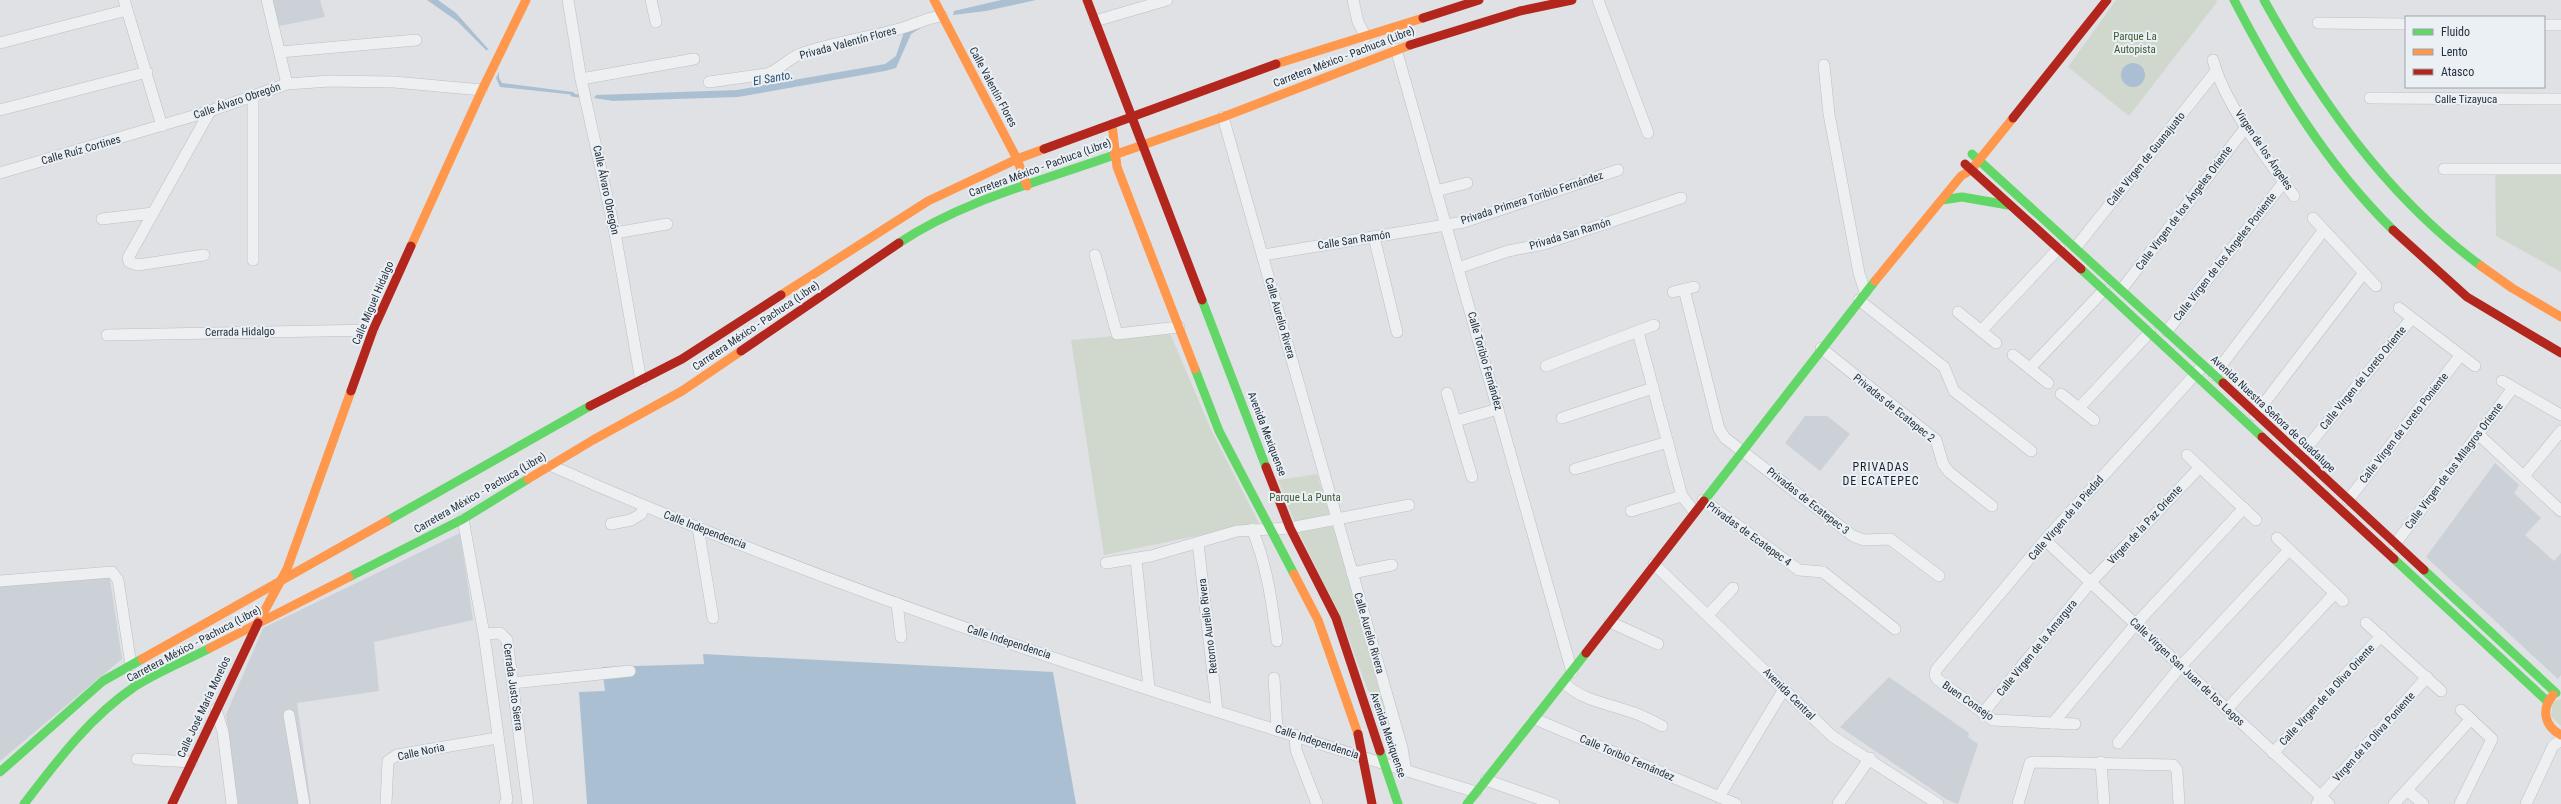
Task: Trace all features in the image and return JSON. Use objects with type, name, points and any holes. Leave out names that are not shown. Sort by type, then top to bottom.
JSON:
[{"type":"main road","name":"Calle Miguel Hidalgo","points":[[259,622],[287,569],[373,330],[482,90],[526,0]]},
{"type":"main road","name":"Calle Valentín Flores","points":[[934,0],[1017,159],[1027,186]]},
{"type":"main road","name":"Avenida Mexiquense","points":[[1087,0],[1290,528],[1336,618],[1398,804]]},
{"type":"main road","name":"Carretera México - Pachuca (Libre)","points":[[0,772],[103,681],[611,394],[682,359],[928,201],[1017,159],[1267,67],[1366,37],[1478,0]]},
{"type":"main road","name":"Carretera México - Pachuca (Libre)","points":[[24,804],[71,744],[109,704],[136,686],[463,519],[593,440],[682,391],[924,226],[972,205],[1142,144],[1223,117],[1396,49],[1434,36],[1520,11],[1572,0]]},
{"type":"main road","points":[[1467,804],[1564,683],[1694,511],[1862,296],[1961,176],[1971,170],[2107,0]]},
{"type":"main road","points":[[2234,0],[2284,94],[2332,164],[2387,226],[2456,289],[2506,322],[2561,353]]},
{"type":"main road","points":[[2264,0],[2326,106],[2379,174],[2444,237],[2518,292],[2561,317]]},
{"type":"main road","points":[[1961,176],[1964,164],[1996,123]]},
{"type":"main road","points":[[1112,124],[1117,166],[1219,431],[1318,620],[1365,758],[1372,804]]},
{"type":"main road","name":"Avenida Nuestra Señora de Guadalupe","points":[[1972,154],[2122,289],[2255,415],[2559,692]]},
{"type":"main road","points":[[1964,164],[2059,248],[2548,702]]},
{"type":"main road","points":[[1942,200],[1962,197],[2010,205]]},
{"type":"main road","name":"Calle José María Morelos","points":[[172,804],[216,709],[259,622]]},
{"type":"main road","points":[[2556,732],[2545,716],[2548,702],[2559,692]]},
{"type":"street","points":[[268,0],[287,84]]},
{"type":"street","name":"Calle Álvaro Obregón","points":[[568,0],[581,79],[615,234],[640,381]]},
{"type":"street","points":[[651,0],[656,22]]},
{"type":"street","points":[[1095,22],[1167,0]]},
{"type":"street","points":[[1353,0],[1358,22],[1366,37]]},
{"type":"street","points":[[1598,0],[1648,133]]},
{"type":"street","points":[[0,43],[126,5],[162,126]]},
{"type":"street","name":"Privada Valentín Flores","points":[[709,82],[767,74],[776,71],[787,61],[802,53],[896,30],[916,22],[942,16]]},
{"type":"street","points":[[2318,23],[2405,24]]},
{"type":"street","points":[[2545,25],[2561,25]]},
{"type":"street","points":[[280,52],[416,40]]},
{"type":"street","name":"Calle Toribio Fernández","points":[[1396,49],[1572,672]]},
{"type":"street","points":[[581,79],[694,59]]},
{"type":"street","points":[[1824,65],[1829,114],[1862,296],[1944,367],[1954,391],[2032,451]]},
{"type":"street","name":"Virgen de los Ángeles","points":[[2215,66],[2246,127],[2294,196]]},
{"type":"street","name":"Calle Virgen de Guanajuato","points":[[2076,247],[2215,66]]},
{"type":"street","points":[[0,110],[147,72]]},
{"type":"street","name":"Calle Álvaro Obregón","points":[[162,126],[287,84],[330,81],[394,82],[482,90]]},
{"type":"street","points":[[253,96],[253,260]]},
{"type":"street","name":"Calle Tizayuca","points":[[2370,98],[2561,99]]},
{"type":"street","points":[[204,255],[138,265],[129,262],[128,258],[210,111]]},
{"type":"street","name":"Calle Aurelio Rivera","points":[[1223,117],[1402,748],[1406,771]]},
{"type":"street","name":"Calle Ruíz Cortines","points":[[0,173],[162,126]]},
{"type":"street","name":"Calle Virgen de los Ángeles Oriente","points":[[2122,289],[2246,127]]},
{"type":"street","points":[[2444,169],[2561,169]]},
{"type":"street","name":"Privada Primera Toribio Fernández","points":[[1446,225],[1464,222],[1618,170]]},
{"type":"street","name":"Calle Virgen de los Ángeles Poniente","points":[[2167,331],[2284,182]]},
{"type":"street","points":[[1436,191],[1467,183]]},
{"type":"street","name":"Privada San Ramón","points":[[1458,268],[1508,251],[1544,244],[1681,198]]},
{"type":"street","points":[[102,219],[154,213]]},
{"type":"street","points":[[2313,218],[2363,274],[2376,286]]},
{"type":"street","points":[[615,234],[667,224]]},
{"type":"street","name":"Calle San Ramón","points":[[1263,256],[1446,225]]},
{"type":"street","points":[[2214,376],[2324,231]]},
{"type":"street","points":[[1374,237],[1397,332]]},
{"type":"street","points":[[1981,330],[2059,248]]},
{"type":"street","points":[[1095,255],[1117,334],[1179,327]]},
{"type":"street","points":[[2255,415],[2363,274]]},
{"type":"street","name":"Privadas de Ecatepec 3","points":[[1673,292],[1689,288],[1719,429],[1724,438],[1853,536],[1864,540],[1890,539],[1939,576]]},
{"type":"street","points":[[2030,368],[2104,290]]},
{"type":"street","points":[[2399,308],[2411,319],[2475,366]]},
{"type":"street","points":[[1958,312],[1996,343]]},
{"type":"street","name":"Calle Virgen de Loreto Oriente","points":[[2300,456],[2411,319]]},
{"type":"street","points":[[1546,366],[1654,325]]},
{"type":"street","name":"Cerrada Hidalgo","points":[[107,335],[373,330]]},
{"type":"street","points":[[1638,332],[1682,496],[1694,511]]},
{"type":"street","points":[[2079,408],[2150,332]]},
{"type":"street","name":"Privadas de Ecatepec 2","points":[[1821,348],[1928,432],[1936,440],[1943,464],[1949,472],[1992,506]]},
{"type":"street","points":[[2014,355],[2048,384]]},
{"type":"street","name":"Calle Virgen de Loreto Poniente","points":[[2348,500],[2460,356]]},
{"type":"street","name":"Calle Virgen de la Piedad","points":[[1935,675],[1936,670],[2045,540],[2203,366]]},
{"type":"street","points":[[2502,382],[2561,415]]},
{"type":"street","points":[[1562,418],[1653,388]]},
{"type":"street","name":"Calle Virgen de los Milagros Oriente","points":[[2395,544],[2513,388]]},
{"type":"street","points":[[1447,393],[1472,477]]},
{"type":"street","points":[[2061,394],[2094,420]]},
{"type":"street","points":[[1456,421],[1498,409]]},
{"type":"street","points":[[2524,476],[2561,431]]},
{"type":"street","points":[[2478,434],[2561,511]]},
{"type":"street","points":[[1575,470],[1668,442]]},
{"type":"street","points":[[2187,454],[2256,520]]},
{"type":"street","name":"Calle Independencia","points":[[552,466],[644,507],[897,604],[1149,688],[1365,758],[1476,792]]},
{"type":"street","name":"Virgen de la Paz Oriente","points":[[2090,583],[2200,467]]},
{"type":"street","points":[[1631,511],[1682,496]]},
{"type":"street","name":"Privadas de Ecatepec 4","points":[[1703,500],[1799,570],[1823,572],[1895,629]]},
{"type":"street","points":[[1106,563],[1136,559],[1252,530],[1290,528],[1410,505]]},
{"type":"street","points":[[611,524],[631,520],[641,514],[644,507]]},
{"type":"street","points":[[2053,723],[2135,625],[2244,508]]},
{"type":"street","points":[[463,519],[484,634],[497,738],[507,800],[505,804]]},
{"type":"street","points":[[698,528],[713,618]]},
{"type":"street","points":[[1252,530],[1259,545],[1270,592],[1277,641]]},
{"type":"street","points":[[2277,538],[2343,601]]},
{"type":"street","name":"Calle Virgen San Juan de los Lagos","points":[[2045,540],[2180,667],[2227,709],[2319,800],[2329,804]]},
{"type":"street","name":"Retorno Aurelio Rivera","points":[[1198,543],[1218,710]]},
{"type":"street","points":[[2118,743],[2180,667],[2289,550]]},
{"type":"street","points":[[1136,559],[1149,688]]},
{"type":"street","name":"Avenida Central","points":[[1654,564],[1832,736],[1870,758],[1934,803]]},
{"type":"street","points":[[1352,573],[1392,565]]},
{"type":"street","points":[[0,581],[112,572],[118,580],[131,665]]},
{"type":"street","name":"Calle Virgen de la Amargura","points":[[1983,713],[2090,583]]},
{"type":"street","points":[[1708,615],[1733,588]]},
{"type":"street","points":[[2227,709],[2335,593]]},
{"type":"street","points":[[897,604],[901,637]]},
{"type":"street","points":[[1610,622],[1658,644]]},
{"type":"street","points":[[2366,622],[2441,691]]},
{"type":"street","name":"Cerrada Justo Sierra","points":[[484,634],[500,633],[507,640],[528,804]]},
{"type":"street","name":"Calle Virgen de la Oliva Oriente","points":[[2273,753],[2381,636]]},
{"type":"street","points":[[512,683],[630,672]]},
{"type":"street","name":"Buen Consejo","points":[[1935,675],[1993,720],[2001,722],[2075,724]]},
{"type":"street","name":"Virgen de la Oliva Poniente","points":[[2319,800],[2426,677]]},
{"type":"street","points":[[1274,678],[1277,729]]},
{"type":"street","points":[[1564,683],[1574,693],[1586,699],[1630,711],[1662,726]]},
{"type":"street","points":[[1719,797],[1784,689]]},
{"type":"street","points":[[216,709],[223,732],[232,804]]},
{"type":"street","points":[[2460,710],[2492,739],[2460,804]]},
{"type":"street","points":[[290,715],[304,804]]},
{"type":"street","points":[[2394,804],[2471,719]]},
{"type":"street","name":"Calle Toribio Fernández","points":[[1534,720],[1736,804]]},
{"type":"street","points":[[2526,804],[2557,743],[2556,732]]},
{"type":"street","points":[[1295,735],[1296,750],[1317,804]]},
{"type":"street","name":"Calle Noria","points":[[386,804],[388,761],[397,755],[497,738]]},
{"type":"street","points":[[1838,804],[1870,758]]},
{"type":"street","points":[[137,759],[192,762]]},
{"type":"street","points":[[2102,762],[2104,804]]},
{"type":"street","points":[[2018,804],[2030,763],[2102,762],[2176,766],[2179,804]]},
{"type":"street","points":[[1486,780],[1554,804]]},
{"type":"street","points":[[2407,790],[2422,804]]},
{"type":"shaded area","points":[[271,0],[320,0],[325,17],[279,26]]},
{"type":"shaded area","points":[[1805,416],[1827,416],[1850,434],[1820,471],[1785,443]]},
{"type":"shaded area","points":[[2495,463],[2519,485],[2514,493],[2541,518],[2525,535],[2554,561],[2561,553],[2561,675],[2558,679],[2426,557]]},
{"type":"shaded area","points":[[460,533],[473,620],[374,642],[379,691],[297,703],[311,804],[238,804],[226,715],[263,628]]},
{"type":"shaded area","points":[[109,573],[122,659],[0,761],[0,586]]},
{"type":"shaded area","points":[[1889,677],[1969,733],[1968,737],[1978,744],[1958,804],[1946,799],[1840,727]]},
{"type":"green space","name":"Parque La Autopista","points":[[2116,0],[2216,0],[2217,2],[2129,116],[2068,67]]},
{"type":"green space","points":[[2495,166],[2561,169],[2561,272],[2496,236]]},
{"type":"green space","points":[[1169,331],[1212,432],[1259,523],[1104,555],[1071,340]]},
{"type":"green space","name":"Parque La Punta","points":[[1317,474],[1376,662],[1399,753],[1395,755],[1391,753],[1341,618],[1297,529],[1278,480]]},
{"type":"green space","points":[[2561,699],[2561,726],[2551,716],[2553,701]]},
{"type":"water","points":[[427,0],[438,0],[456,13],[489,50],[486,50],[457,21]]},
{"type":"water","points":[[1001,0],[1036,0],[986,11],[953,15],[954,11]]},
{"type":"water","points":[[930,22],[911,34],[896,68],[885,71],[738,97],[613,101],[594,98],[596,95],[737,90],[885,64],[896,56],[904,32]]},
{"type":"water","points":[[2128,63],[2138,63],[2145,70],[2145,80],[2138,87],[2128,87],[2121,80],[2121,70]]},
{"type":"water","points":[[499,72],[499,78],[502,83],[573,92],[576,95],[500,87],[496,78]]},
{"type":"water","points":[[703,654],[1053,672],[1076,804],[587,804],[579,692],[605,691],[602,667],[704,664]]},
{"type":"waterway","name":"El Santo.","points":[[572,95],[578,96]]},
{"type":"traffic: fast","points":[[2234,0],[2250,31],[2304,121],[2346,178],[2393,230]]},
{"type":"traffic: fast","points":[[2264,0],[2308,74],[2358,145],[2415,210],[2447,239],[2481,266]]},
{"type":"traffic: fast","points":[[1972,154],[2223,383]]},
{"type":"traffic: fast","points":[[899,243],[949,215],[976,203],[1114,155]]},
{"type":"traffic: fast","points":[[1942,200],[1962,197],[2008,205]]},
{"type":"traffic: fast","points":[[2081,269],[2262,437]]},
{"type":"traffic: fast","points":[[1704,501],[1875,281]]},
{"type":"traffic: fast","points":[[1202,300],[1266,467]]},
{"type":"traffic: fast","points":[[1195,369],[1219,431],[1294,574]]},
{"type":"traffic: fast","points":[[387,521],[590,406]]},
{"type":"traffic: fast","points":[[349,577],[463,519],[528,479]]},
{"type":"traffic: fast","points":[[2394,559],[2548,702]]},
{"type":"traffic: fast","points":[[2424,570],[2556,693]]},
{"type":"traffic: fast","points":[[24,804],[74,741],[102,712],[134,687],[152,676],[210,648]]},
{"type":"traffic: fast","points":[[1467,804],[1586,653]]},
{"type":"traffic: fast","points":[[0,772],[103,681],[142,659]]},
{"type":"traffic: fast","points":[[1380,751],[1398,804]]},
{"type":"traffic: slow","points":[[411,246],[482,90],[526,0]]},
{"type":"traffic: slow","points":[[934,0],[1017,159],[1027,186]]},
{"type":"traffic: slow","points":[[1276,64],[1423,18]]},
{"type":"traffic: slow","points":[[1114,155],[1223,117],[1410,45]]},
{"type":"traffic: slow","points":[[1875,281],[1961,176],[1971,170],[2013,118]]},
{"type":"traffic: slow","points":[[1112,124],[1117,167],[1195,369]]},
{"type":"traffic: slow","points":[[781,295],[928,201],[1017,159],[1044,149]]},
{"type":"traffic: slow","points":[[2481,266],[2512,288],[2561,317]]},
{"type":"traffic: slow","points":[[528,479],[593,440],[682,391],[741,351]]},
{"type":"traffic: slow","points":[[258,623],[287,569],[351,391]]},
{"type":"traffic: slow","points":[[142,659],[387,521]]},
{"type":"traffic: slow","points":[[1294,574],[1318,620],[1358,734]]},
{"type":"traffic: slow","points":[[210,648],[349,577]]},
{"type":"traffic: slow","points":[[2553,695],[2547,706],[2546,717],[2551,727],[2561,735]]},
{"type":"traffic: jam","points":[[1087,0],[1202,300]]},
{"type":"traffic: jam","points":[[1423,18],[1479,0]]},
{"type":"traffic: jam","points":[[1410,45],[1520,11],[1572,0]]},
{"type":"traffic: jam","points":[[2013,118],[2107,0]]},
{"type":"traffic: jam","points":[[1044,149],[1276,64]]},
{"type":"traffic: jam","points":[[1965,164],[2081,269]]},
{"type":"traffic: jam","points":[[2393,230],[2467,297],[2561,353]]},
{"type":"traffic: jam","points":[[741,351],[899,243]]},
{"type":"traffic: jam","points":[[351,391],[373,330],[411,246]]},
{"type":"traffic: jam","points":[[590,406],[682,359],[781,295]]},
{"type":"traffic: jam","points":[[2223,383],[2424,570]]},
{"type":"traffic: jam","points":[[2262,437],[2394,559]]},
{"type":"traffic: jam","points":[[1266,467],[1290,528],[1336,618],[1380,751]]},
{"type":"traffic: jam","points":[[1586,653],[1704,501]]},
{"type":"traffic: jam","points":[[172,804],[258,623]]},
{"type":"traffic: jam","points":[[1358,734],[1372,804]]},
{"type":"district","name":"PRIVADAS DE ECATEPEC","points":[[1881,474]]}]
